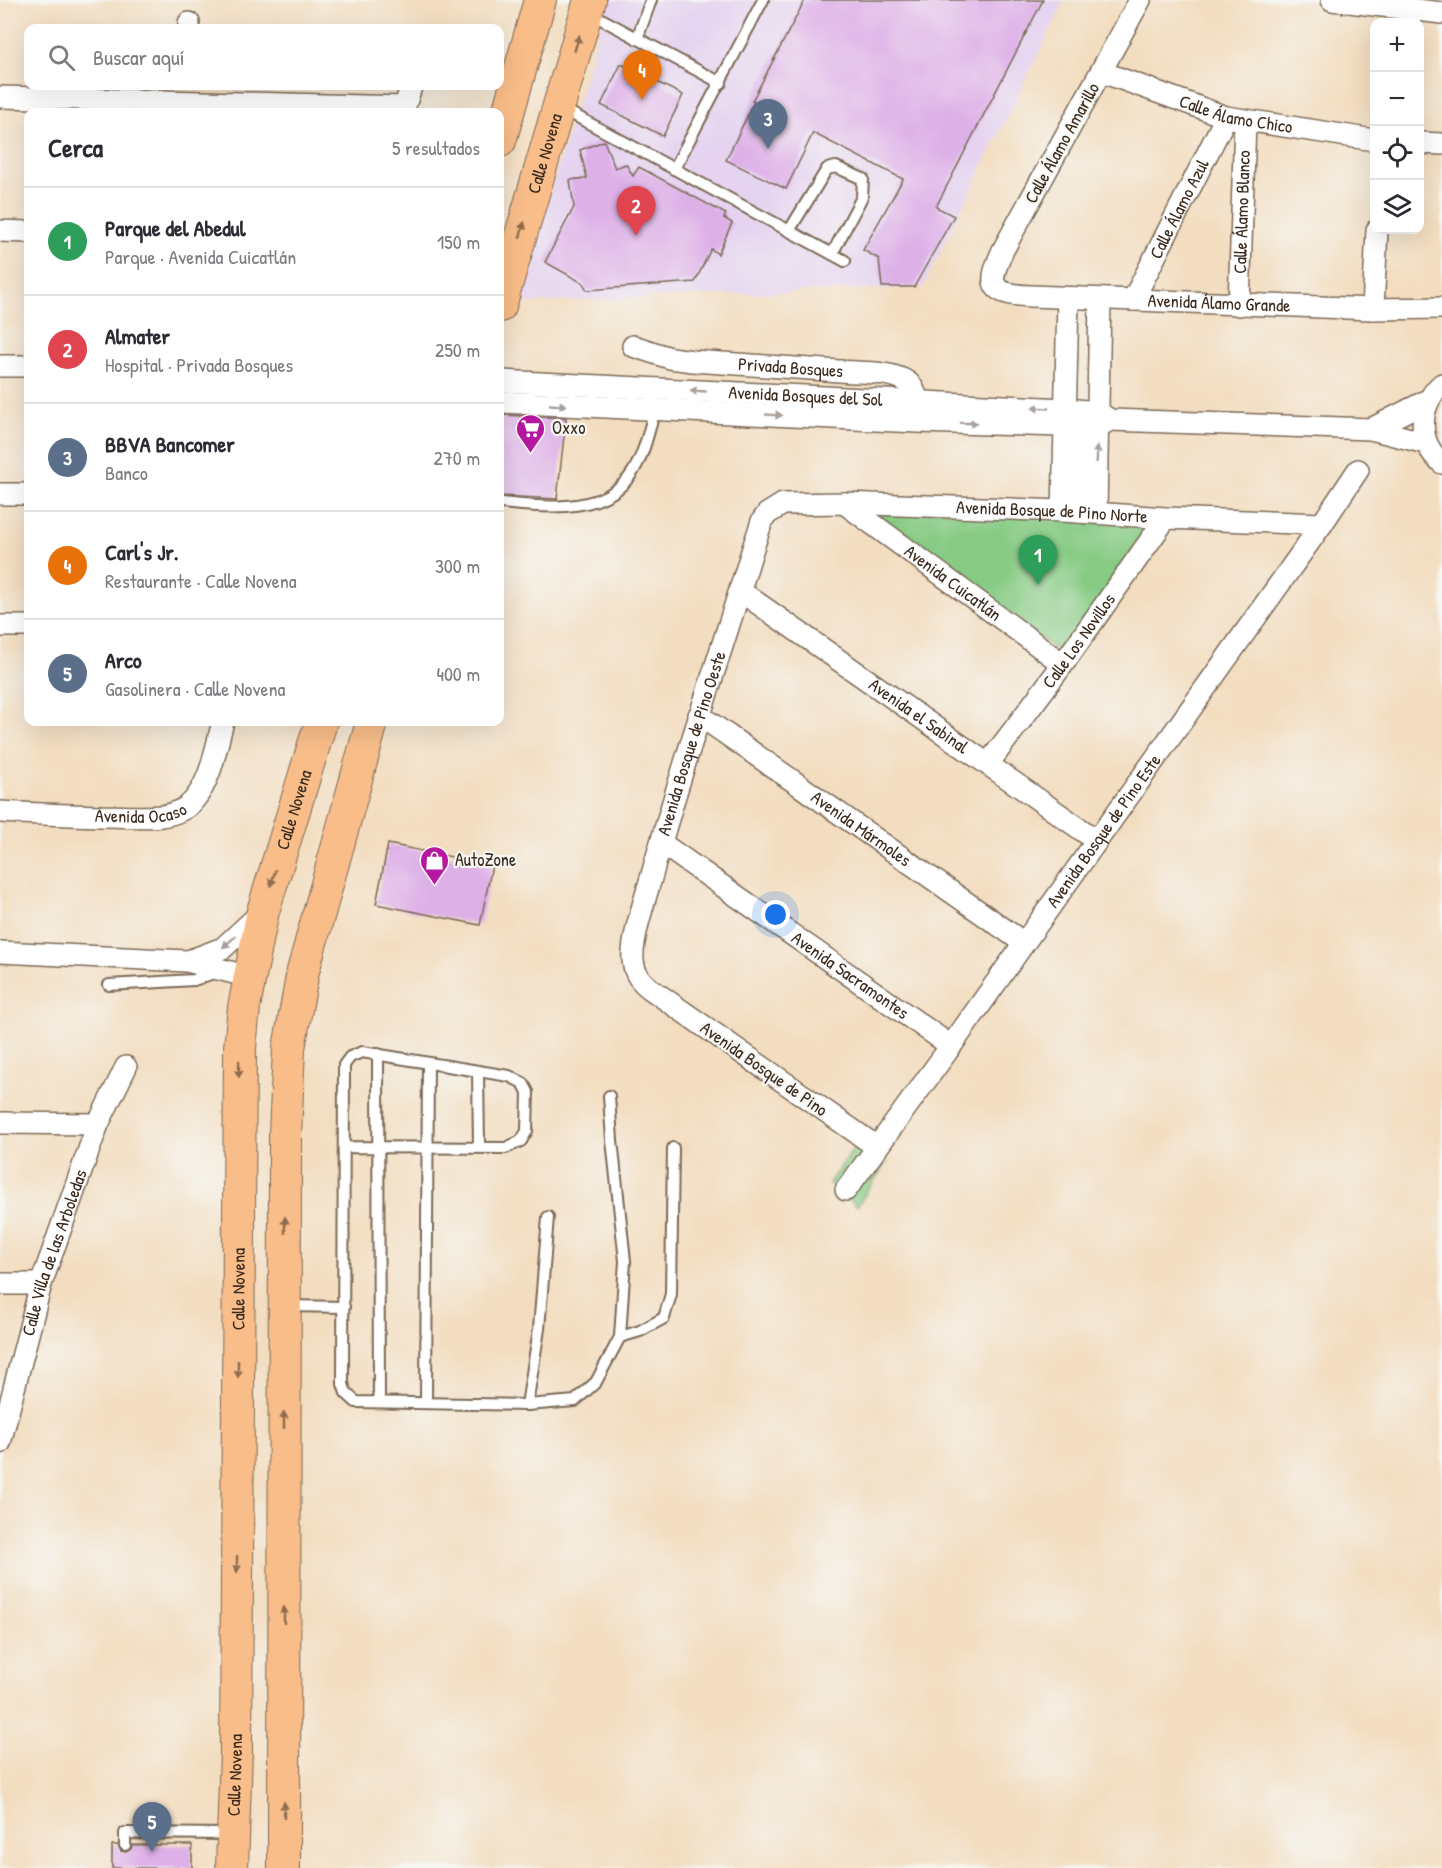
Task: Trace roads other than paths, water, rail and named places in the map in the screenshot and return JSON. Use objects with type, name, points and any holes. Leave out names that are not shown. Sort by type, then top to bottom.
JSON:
[{"type":"main road","points":[[504,127],[540,0]]},
{"type":"main road","name":"Calle Novena","points":[[504,292],[588,6]]},
{"type":"main road","name":"Calle Novena","points":[[232,1868],[236,1740],[240,1048],[236,973],[263,911],[320,726]]},
{"type":"main road","points":[[284,1868],[285,1135],[289,1048],[303,971],[318,910],[371,726]]},
{"type":"street","name":"Calle Álamo Amarillo","points":[[996,289],[994,269],[1003,250],[1140,0]]},
{"type":"street","points":[[1332,0],[1442,13]]},
{"type":"street","name":"Calle Álamo Chico","points":[[1102,72],[1236,119],[1370,139]]},
{"type":"street","points":[[0,98],[184,94],[406,102]]},
{"type":"street","name":"Calle Álamo Azul","points":[[1133,300],[1236,119]]},
{"type":"street","name":"Calle Álamo Blanco","points":[[1236,119],[1239,304]]},
{"type":"street","points":[[1424,143],[1442,144]]},
{"type":"street","points":[[0,231],[24,232]]},
{"type":"street","points":[[1373,309],[1377,234]]},
{"type":"street","name":"Avenida Álamo Grande","points":[[996,289],[1011,295],[1068,298],[1373,309],[1442,308]]},
{"type":"street","points":[[1068,298],[1087,420],[1080,512]]},
{"type":"street","points":[[1080,512],[1100,299]]},
{"type":"street","name":"Privada Bosques","points":[[633,346],[670,358],[693,361],[886,375],[904,380],[913,390],[918,412]]},
{"type":"street","points":[[0,366],[24,366]]},
{"type":"street","name":"Avenida Bosques del Sol","points":[[504,381],[918,412],[1371,429],[1426,443]]},
{"type":"street","points":[[1442,384],[1428,400],[1422,421],[1426,443],[1442,463]]},
{"type":"street","name":"Avenida Bosques del Sol","points":[[1371,429],[1428,400]]},
{"type":"street","name":"Avenida Bosques del Sol","points":[[504,402],[655,409],[918,412]]},
{"type":"street","name":"Avenida Bosque de Pino Este","points":[[846,1190],[951,1046],[1358,470]]},
{"type":"street","points":[[0,494],[24,494]]},
{"type":"street","name":"Avenida Bosque de Pino Norte","points":[[783,504],[844,503],[1322,524]]},
{"type":"street","name":"Avenida Cuicatlán","points":[[844,503],[1063,664]]},
{"type":"street","name":"Avenida Bosque de Pino Oeste","points":[[652,990],[638,977],[633,962],[633,950],[661,843],[699,715],[762,521],[767,514],[783,504]]},
{"type":"street","name":"Calle Los Novillos","points":[[988,764],[1063,664],[1167,518]]},
{"type":"street","name":"Avenida el Sabinal","points":[[740,591],[1096,840]]},
{"type":"street","points":[[0,626],[24,626]]},
{"type":"street","name":"Avenida Mármoles","points":[[699,715],[1024,943]]},
{"type":"street","name":"Avenida Ocaso","points":[[0,813],[136,817],[164,816],[174,813],[185,808],[195,799],[204,783],[222,726]]},
{"type":"street","name":"Avenida Sacramontes","points":[[661,843],[951,1046]]},
{"type":"street","points":[[187,961],[223,948],[263,911]]},
{"type":"street","points":[[0,952],[187,961],[236,973]]},
{"type":"street","name":"Avenida Bosque de Pino","points":[[652,990],[877,1148]]},
{"type":"street","name":"Calle Villa de las Arboledas","points":[[0,1443],[41,1284],[98,1124],[126,1067]]},
{"type":"street","points":[[0,1123],[98,1124]]},
{"type":"street","points":[[0,1284],[41,1284]]},
{"type":"lane","points":[[637,39],[651,0]]},
{"type":"lane","points":[[674,168],[763,0]]},
{"type":"lane","points":[[588,6],[637,39],[721,82]]},
{"type":"lane","points":[[558,107],[845,261]]},
{"type":"lane","points":[[789,231],[827,170],[836,167],[863,179],[862,197],[832,254]]},
{"type":"lane","points":[[504,503],[556,507],[599,501],[614,492],[633,472],[645,447],[655,409]]},
{"type":"lane","points":[[109,986],[194,980],[236,973]]},
{"type":"lane","points":[[344,1147],[506,1148],[521,1141],[527,1131],[528,1092],[523,1083],[509,1076],[362,1052],[350,1057],[344,1065],[343,1384],[346,1393],[356,1402],[527,1405],[575,1401],[596,1383],[620,1337],[625,1261],[609,1096]]},
{"type":"lane","points":[[378,1054],[379,1402]]},
{"type":"lane","points":[[426,1403],[428,1063]]},
{"type":"lane","points":[[478,1071],[479,1148]]},
{"type":"lane","points":[[620,1337],[640,1331],[664,1318],[671,1294],[673,1148]]},
{"type":"lane","points":[[527,1405],[538,1329],[548,1217]]},
{"type":"lane","points":[[284,1306],[344,1307]]},
{"type":"lane","points":[[125,1845],[125,1833],[233,1834]]},
{"type":"place","name":"Carl's Jr.","points":[[642,100]]},
{"type":"place","name":"BBVA Bancomer","points":[[768,149]]},
{"type":"place","name":"Almater","points":[[636,236]]},
{"type":"place","name":"Oxxo","points":[[531,454]]},
{"type":"place","name":"Parque del Abedul","points":[[1038,585]]},
{"type":"place","name":"AutoZone","points":[[434,886]]},
{"type":"place","name":"Arco","points":[[152,1852]]}]
